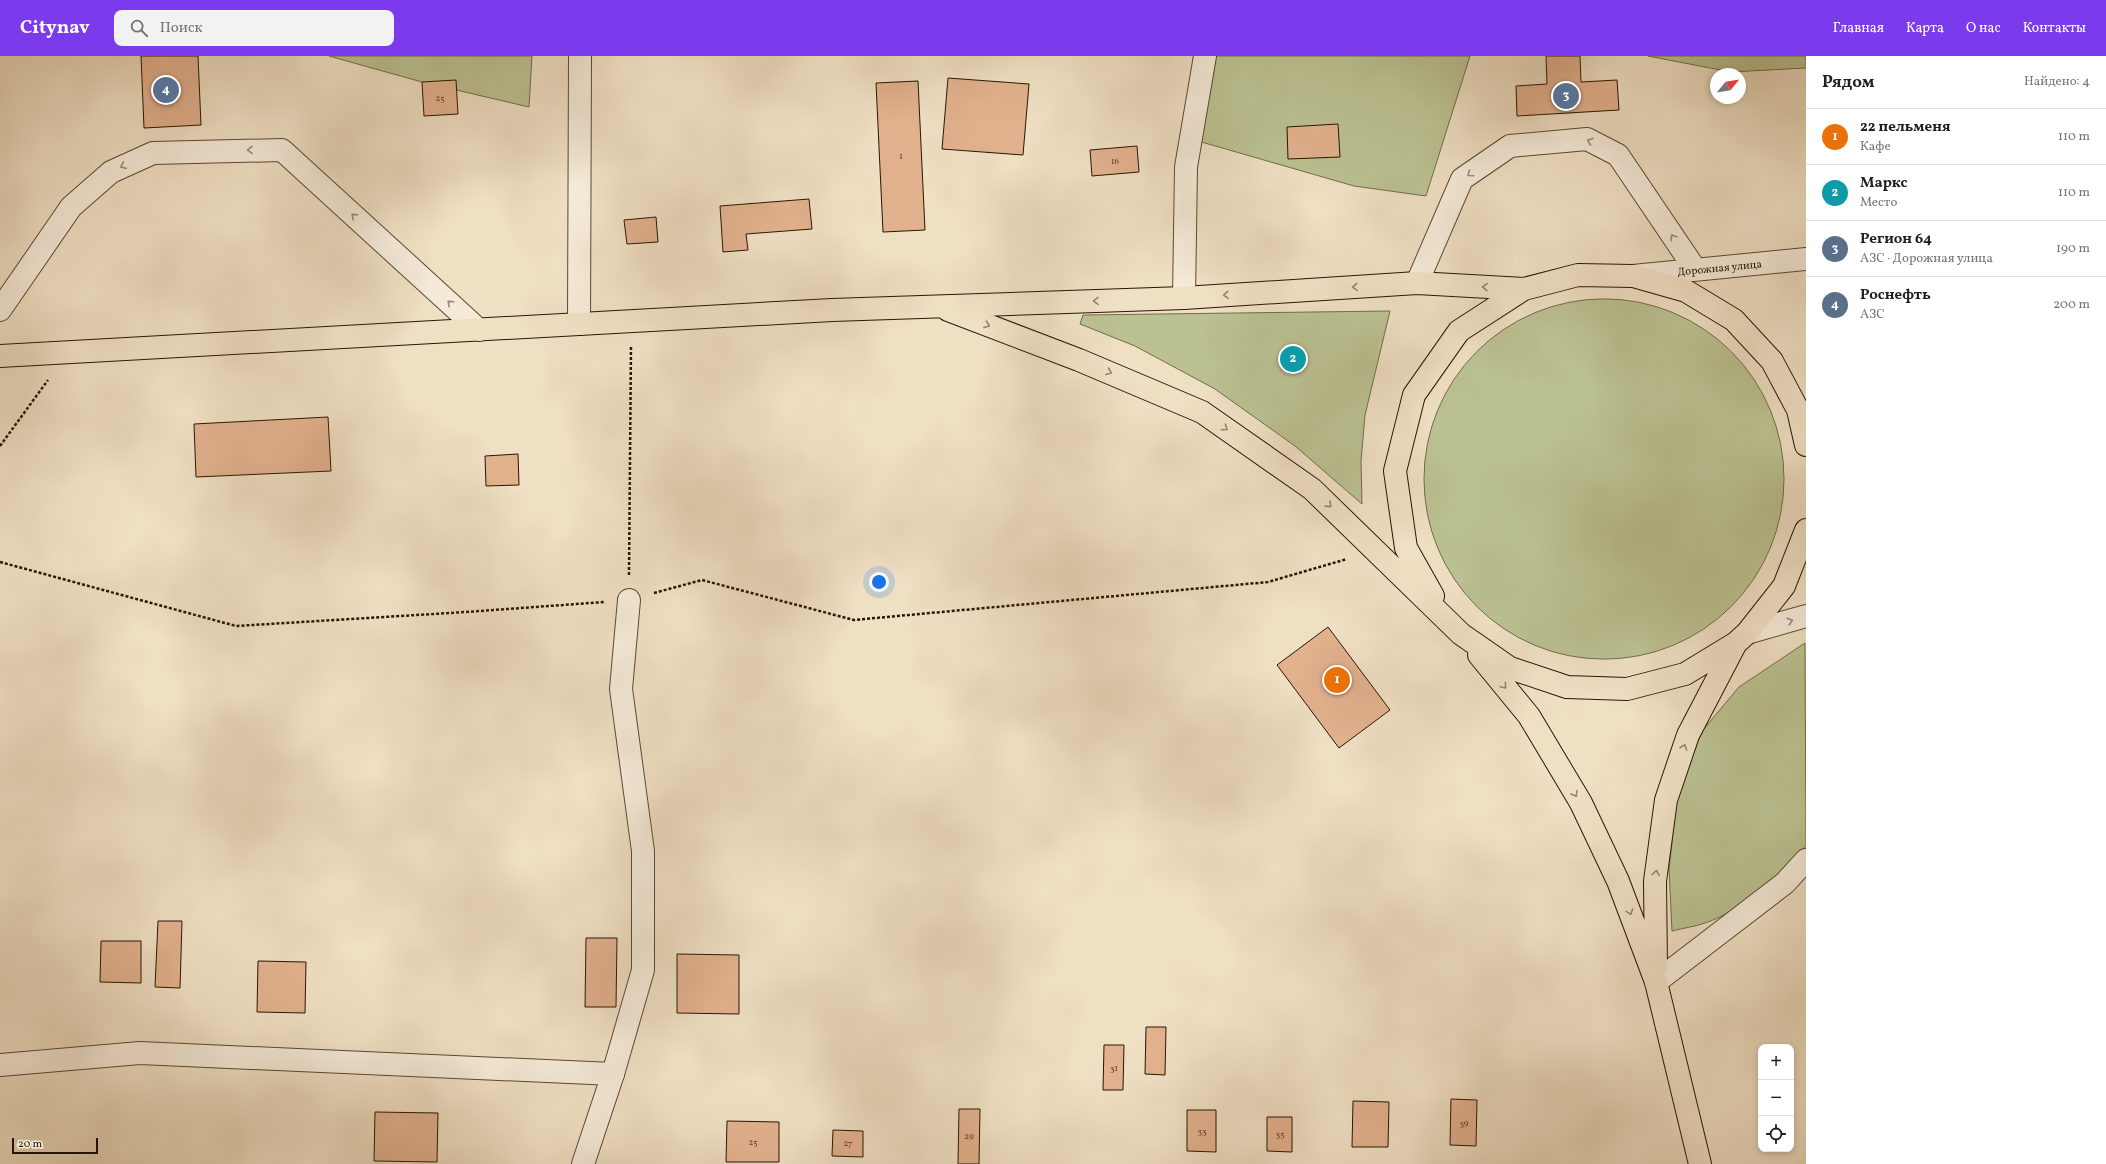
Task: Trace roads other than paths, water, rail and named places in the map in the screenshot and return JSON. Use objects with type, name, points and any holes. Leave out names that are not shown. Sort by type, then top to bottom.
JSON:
[{"type":"highway","points":[[0,356],[632,321],[938,307],[1184,298],[1417,283],[1524,289],[1578,275],[1633,276],[1686,291],[1734,320],[1772,361],[1803,415],[1806,445]]},
{"type":"highway","points":[[1444,616],[1406,548],[1395,471],[1414,395],[1459,331],[1524,289]]},
{"type":"highway","points":[[938,307],[1079,360],[1202,412],[1312,488],[1461,634],[1529,716],[1581,803],[1618,881],[1656,982],[1700,1164]]},
{"type":"highway","points":[[1656,982],[1655,881],[1666,800],[1688,735],[1742,638],[1784,586],[1806,530]]},
{"type":"highway","points":[[1461,634],[1510,668],[1567,687],[1627,689],[1685,674],[1742,638]]},
{"type":"street","points":[[578,324],[580,56]]},
{"type":"street","points":[[1184,298],[1186,167],[1205,56]]},
{"type":"street","points":[[1417,283],[1462,179],[1510,146],[1587,139],[1618,155],[1695,270]]},
{"type":"street","points":[[0,310],[71,207],[111,172],[153,153],[282,150],[479,330]]},
{"type":"street","name":"Дорожная улица","points":[[1633,276],[1806,260]]},
{"type":"street","points":[[583,1164],[613,1074],[643,970],[643,852],[621,689],[629,600]]},
{"type":"street","points":[[1742,638],[1806,616]]},
{"type":"street","points":[[1656,982],[1785,884],[1806,860]]},
{"type":"street","points":[[0,1065],[140,1053],[613,1074]]},
{"type":"place","name":"Роснефть","points":[[166,90]]},
{"type":"place","name":"Регион 64","points":[[1566,96]]},
{"type":"place","name":"Маркс","points":[[1293,359]]},
{"type":"place","name":"22 пельменя","points":[[1337,680]]}]
